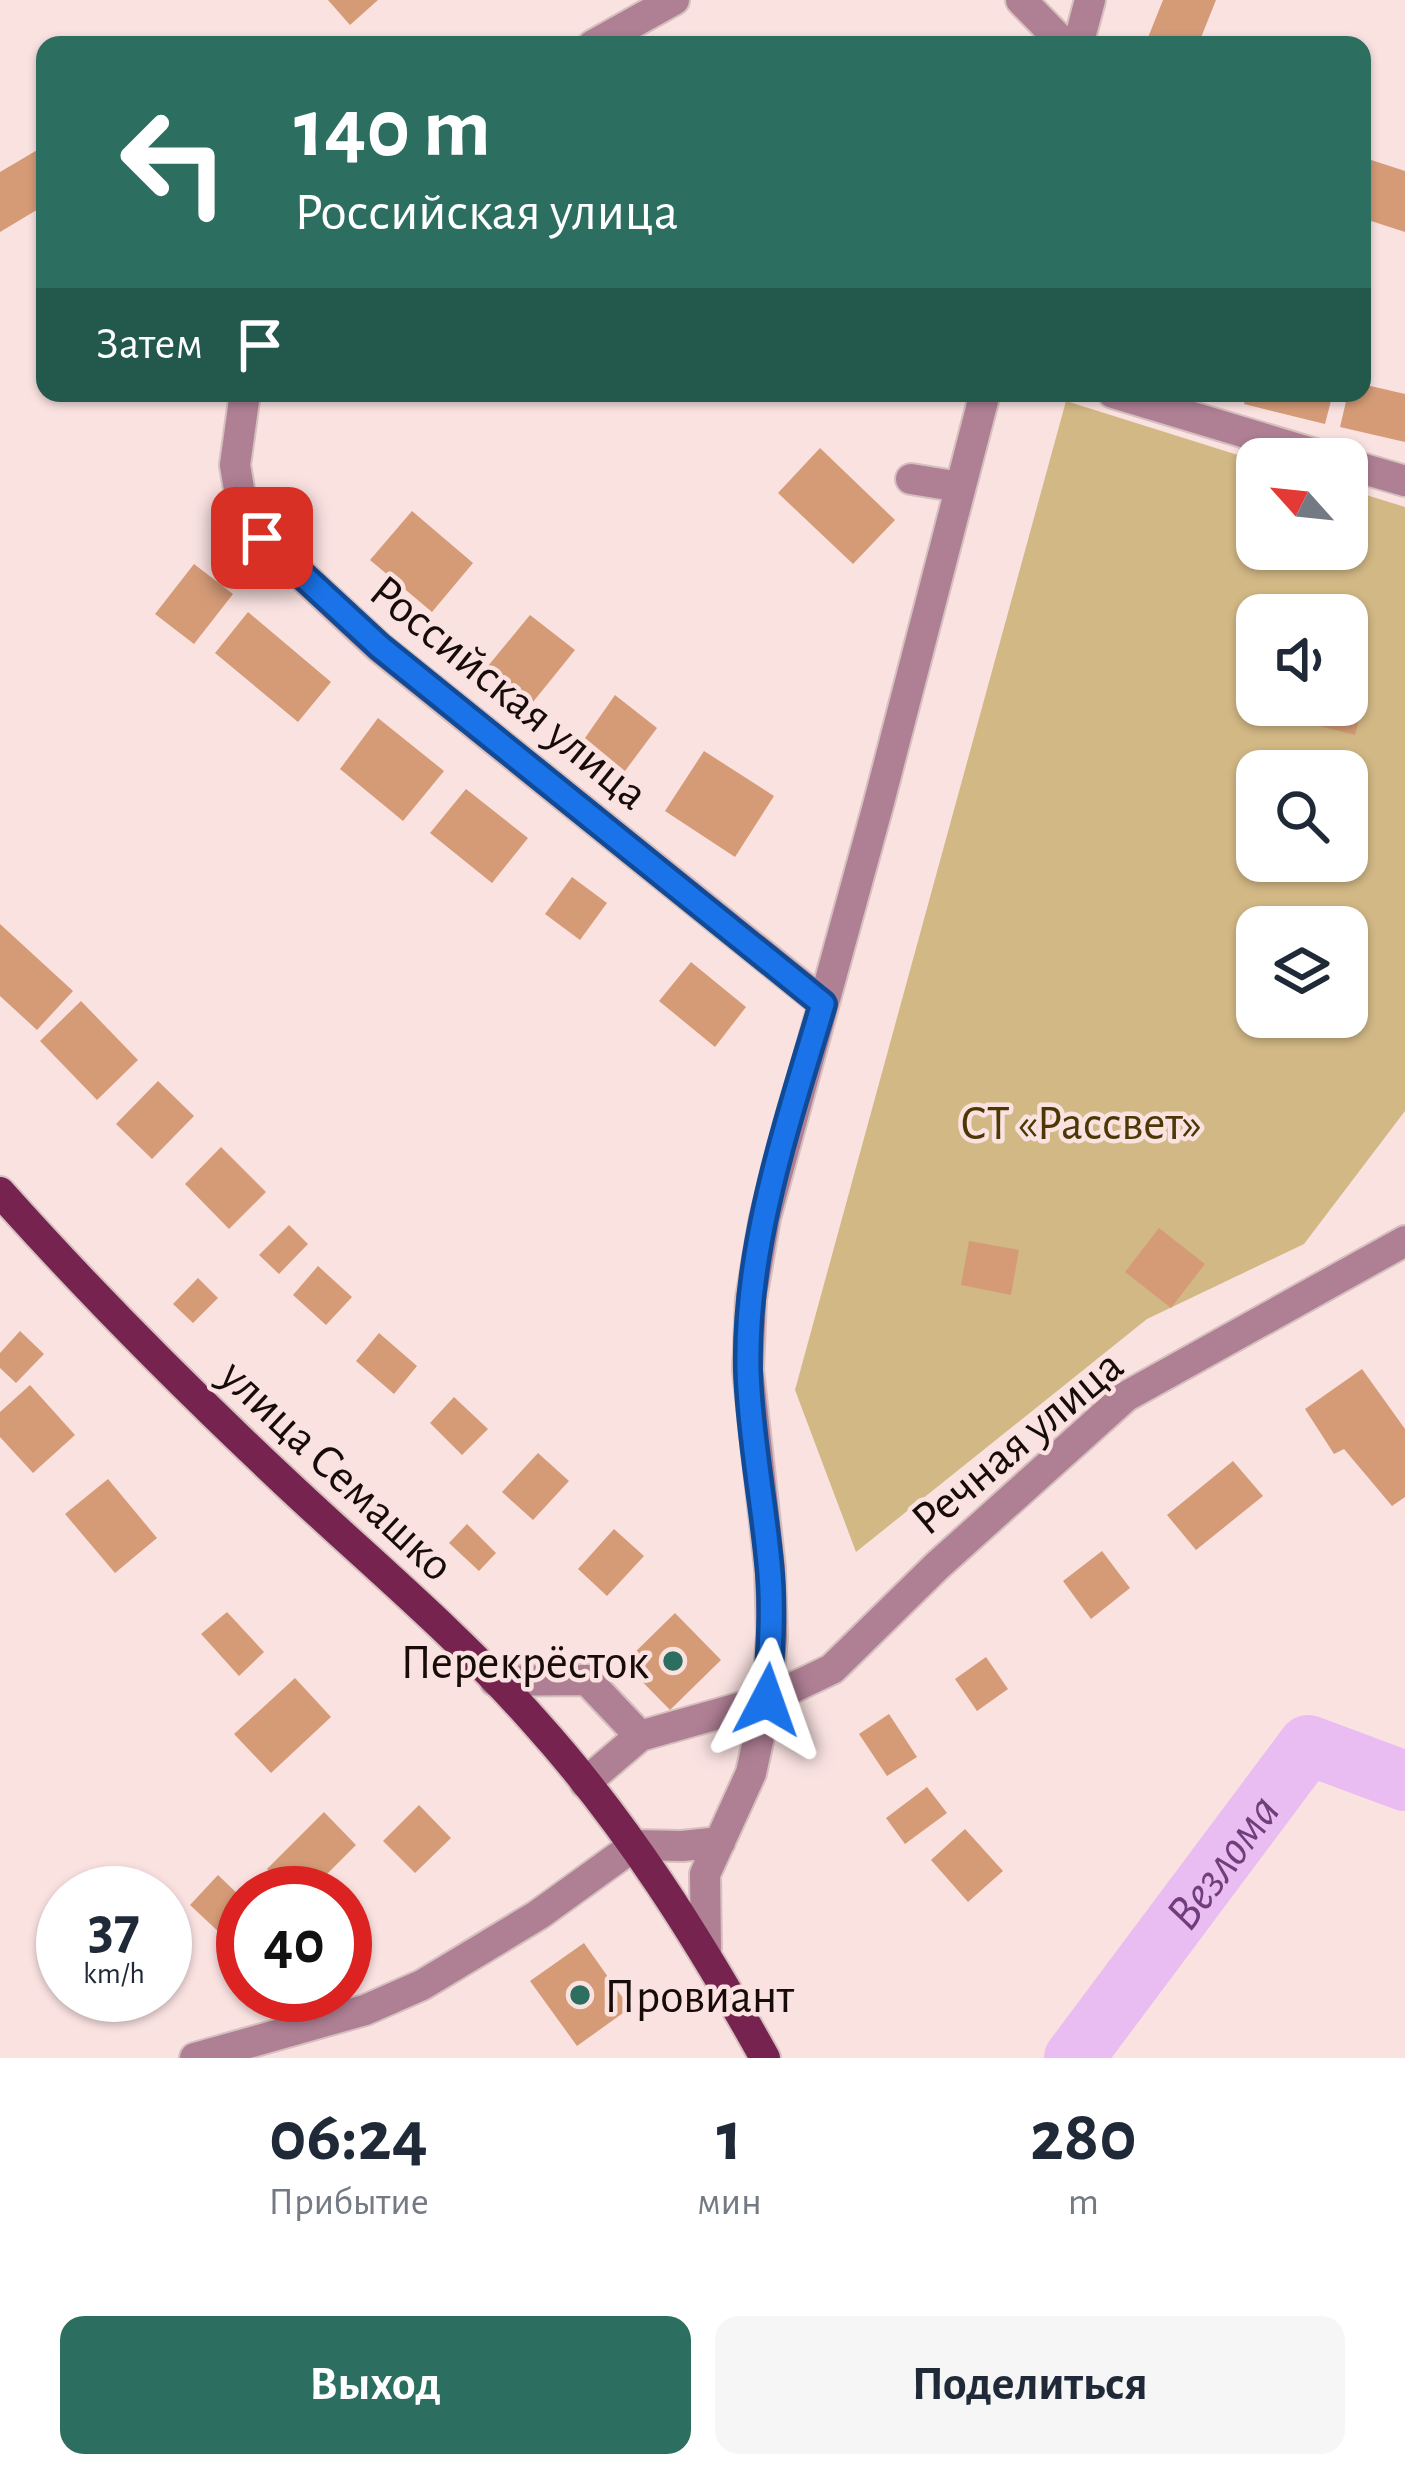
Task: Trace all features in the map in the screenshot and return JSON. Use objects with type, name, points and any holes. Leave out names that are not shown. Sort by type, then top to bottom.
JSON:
[{"type":"main road","name":"улица Семашко","points":[[0,1192],[172,1375],[535,1721],[635,1845],[706,1951],[765,2058]]},
{"type":"street","points":[[1021,0],[1056,36]]},
{"type":"street","points":[[1080,36],[1090,0]]},
{"type":"street","points":[[610,36],[663,7]]},
{"type":"street","name":"Российская улица","points":[[244,402],[235,465],[240,495],[262,538],[380,647],[823,1004]]},
{"type":"street","points":[[706,1951],[706,1874],[751,1773],[767,1700],[772,1636],[770,1568],[748,1370],[751,1299],[775,1176],[983,402]]},
{"type":"street","points":[[1143,402],[1262,438]]},
{"type":"street","points":[[1368,470],[1405,481]]},
{"type":"street","points":[[910,479],[960,487]]},
{"type":"street","name":"Речная улица","points":[[640,1736],[767,1700],[832,1670],[937,1566],[1125,1397],[1405,1241]]},
{"type":"street","points":[[495,1682],[587,1681],[640,1736],[585,1783]]},
{"type":"street","points":[[194,2058],[365,2010],[422,1985],[538,1915],[635,1845],[720,1842]]},
{"type":"green space","name":"СТ «Рассвет»","points":[[1066,402],[1236,454],[1236,570],[1368,570],[1368,496],[1405,507],[1405,1111],[1304,1244],[1147,1319],[856,1552],[795,1390]]},
{"type":"building","points":[[328,0],[378,0],[350,25]]},
{"type":"building","points":[[1163,0],[1216,0],[1202,36],[1149,36]]},
{"type":"building","points":[[36,151],[36,210],[0,232],[0,172]]},
{"type":"building","points":[[1371,160],[1405,171],[1405,232],[1371,221]]},
{"type":"building","points":[[1371,386],[1405,394],[1405,442],[1340,427],[1346,402],[1371,402]]},
{"type":"building","points":[[1244,402],[1331,402],[1325,424]]},
{"type":"building","points":[[820,448],[895,520],[853,564],[778,493]]},
{"type":"building","points":[[412,511],[473,563],[432,612],[370,560]]},
{"type":"building","points":[[194,564],[233,594],[194,644],[155,614]]},
{"type":"building","points":[[248,612],[331,682],[298,722],[215,653]]},
{"type":"building","points":[[530,615],[575,650],[533,702],[488,666]]},
{"type":"building","points":[[615,695],[657,728],[625,771],[585,738]]},
{"type":"building","points":[[378,718],[444,771],[403,821],[340,769]]},
{"type":"building","points":[[1320,726],[1357,726],[1355,735]]},
{"type":"building","points":[[704,751],[774,796],[735,857],[665,811]]},
{"type":"building","points":[[466,789],[528,838],[492,883],[430,833]]},
{"type":"building","points":[[572,877],[607,903],[580,940],[545,914]]},
{"type":"building","points":[[0,924],[73,991],[37,1030],[0,996]]},
{"type":"building","points":[[691,962],[746,1007],[715,1047],[659,1001]]},
{"type":"building","points":[[81,1001],[138,1060],[97,1100],[40,1041]]},
{"type":"building","points":[[158,1081],[194,1116],[152,1159],[116,1124]]},
{"type":"building","points":[[221,1147],[266,1192],[229,1229],[185,1184]]},
{"type":"building","points":[[289,1225],[308,1244],[279,1274],[259,1255]]},
{"type":"building","points":[[1159,1228],[1205,1264],[1171,1308],[1125,1272]]},
{"type":"building","points":[[969,1241],[1019,1250],[1011,1295],[961,1285]]},
{"type":"building","points":[[318,1266],[352,1297],[326,1325],[293,1295]]},
{"type":"building","points":[[198,1278],[218,1298],[193,1323],[173,1304]]},
{"type":"building","points":[[20,1331],[44,1354],[16,1383],[0,1368],[0,1353]]},
{"type":"building","points":[[379,1333],[417,1366],[394,1394],[356,1361]]},
{"type":"building","points":[[1362,1369],[1405,1429],[1405,1497],[1392,1506],[1344,1449],[1334,1454],[1305,1409]]},
{"type":"building","points":[[30,1385],[75,1435],[33,1473],[0,1437],[0,1412]]},
{"type":"building","points":[[454,1397],[488,1429],[462,1455],[430,1423]]},
{"type":"building","points":[[538,1453],[569,1481],[533,1520],[502,1492]]},
{"type":"building","points":[[1233,1461],[1263,1496],[1196,1550],[1167,1515]]},
{"type":"building","points":[[108,1479],[157,1538],[115,1573],[65,1514]]},
{"type":"building","points":[[467,1524],[496,1553],[479,1571],[449,1543]]},
{"type":"building","points":[[614,1529],[644,1556],[607,1596],[578,1569]]},
{"type":"building","points":[[1102,1551],[1130,1588],[1091,1619],[1063,1581]]},
{"type":"building","points":[[227,1612],[264,1652],[239,1676],[201,1634]]},
{"type":"building","name":"Перекрёсток","points":[[675,1613],[721,1660],[670,1710],[624,1663]]},
{"type":"building","points":[[986,1657],[1008,1689],[977,1711],[955,1679]]},
{"type":"building","points":[[295,1678],[331,1717],[271,1773],[234,1734]]},
{"type":"building","points":[[889,1714],[917,1757],[887,1776],[859,1734]]},
{"type":"building","points":[[927,1787],[947,1813],[905,1844],[886,1818]]},
{"type":"building","points":[[419,1805],[451,1838],[415,1873],[383,1841]]},
{"type":"building","points":[[324,1812],[356,1845],[335,1866],[270,1866]]},
{"type":"building","points":[[965,1829],[1003,1871],[968,1902],[931,1860]]},
{"type":"building","points":[[216,1877],[216,1929],[192,1907]]},
{"type":"building","name":"Провиант","points":[[584,1943],[630,2008],[577,2046],[530,1981]]},
{"type":"waterway","name":"Везлома","points":[[1074,2058],[1308,1745],[1405,1781]]},
{"type":"place","name":"Перекрёсток","points":[[673,1661]]},
{"type":"place","name":"Провиант","points":[[580,1995]]},
{"type":"route","points":[[262,538],[380,647],[823,1004],[790,1114],[751,1299],[748,1370],[770,1568],[767,1700]]}]
